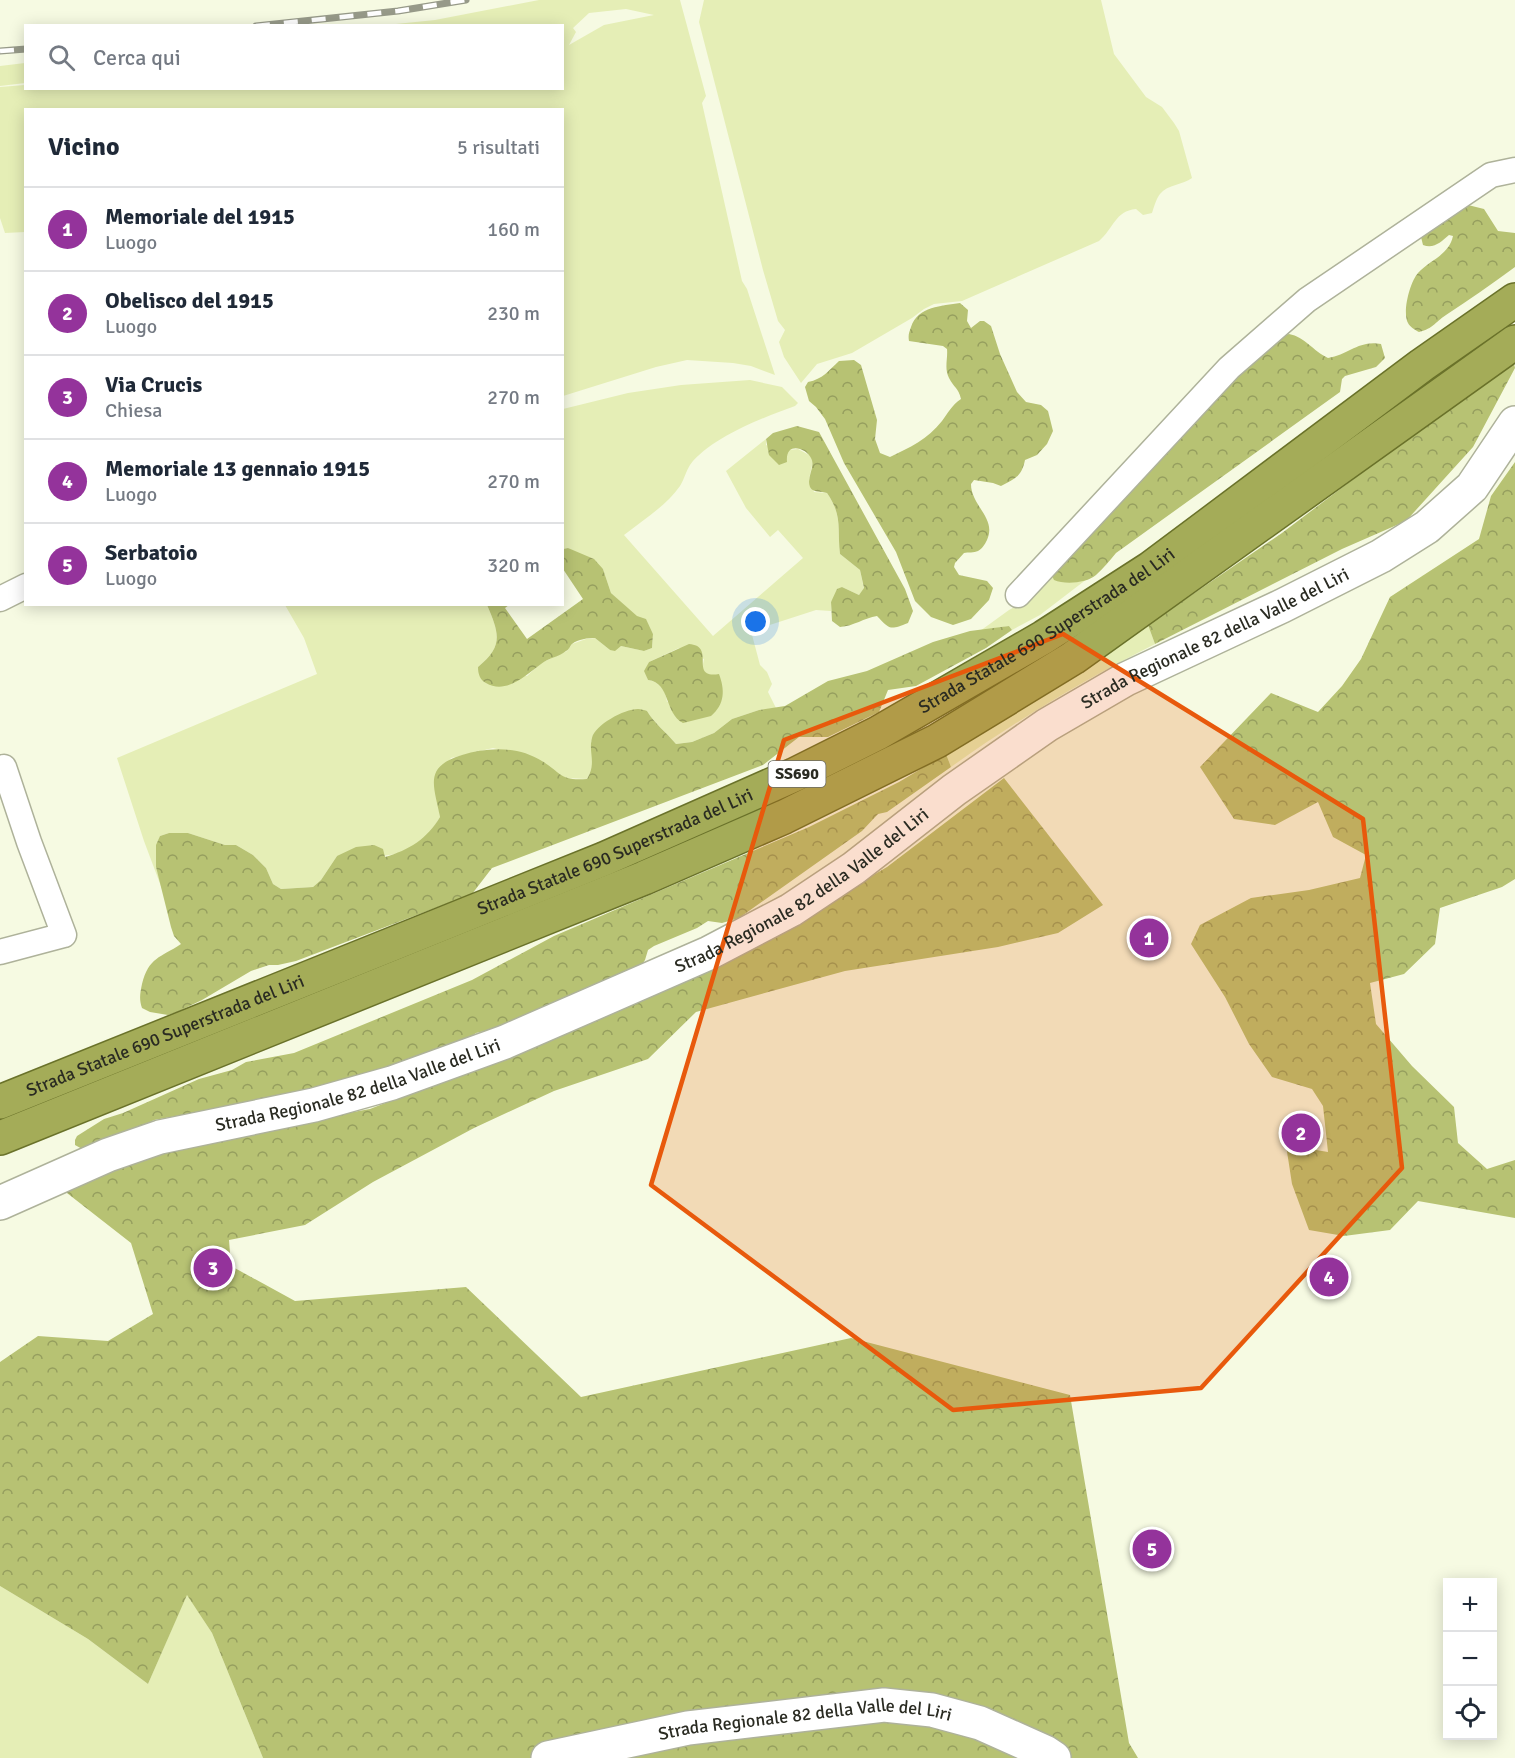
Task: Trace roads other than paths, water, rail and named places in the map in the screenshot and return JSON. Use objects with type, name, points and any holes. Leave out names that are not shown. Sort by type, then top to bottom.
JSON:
[{"type":"highway","name":"Strada Statale 690 Superstrada del Liri","points":[[0,1102],[604,859],[794,776],[878,733],[1044,637],[1151,568],[1422,365],[1515,300]]},
{"type":"highway","name":"Strada Statale 690 Superstrada del Liri","points":[[0,1138],[644,878],[784,817],[937,741],[1073,658],[1515,342]]},
{"type":"main road","name":"Strada Regionale 82 della Valle del Liri","points":[[0,1203],[108,1155],[160,1137],[314,1105],[392,1083],[505,1042],[709,953],[791,910],[854,868],[954,790],[1047,725],[1126,680],[1381,556],[1427,527],[1472,487],[1515,423]]},
{"type":"main road","name":"Strada Regionale 82 della Valle del Liri","points":[[548,1758],[688,1728],[884,1705],[932,1710],[980,1723],[1054,1758]]},
{"type":"street","points":[[1018,595],[1229,368],[1307,300],[1491,175],[1515,170]]},
{"type":"street","points":[[0,599],[24,587]]},
{"type":"street","points":[[0,768],[4,767],[64,935],[0,952]]},
{"type":"railway","points":[[275,24],[398,11],[466,0]]},
{"type":"railway","points":[[0,51],[24,49]]},
{"type":"place","name":"Memoriale del 1915","points":[[1149,938]]},
{"type":"place","name":"Obelisco del 1915","points":[[1301,1133]]},
{"type":"place","name":"Via Crucis","points":[[213,1268]]},
{"type":"place","name":"Memoriale 13 gennaio 1915","points":[[1329,1277]]},
{"type":"place","name":"Serbatoio","points":[[1152,1549]]}]
